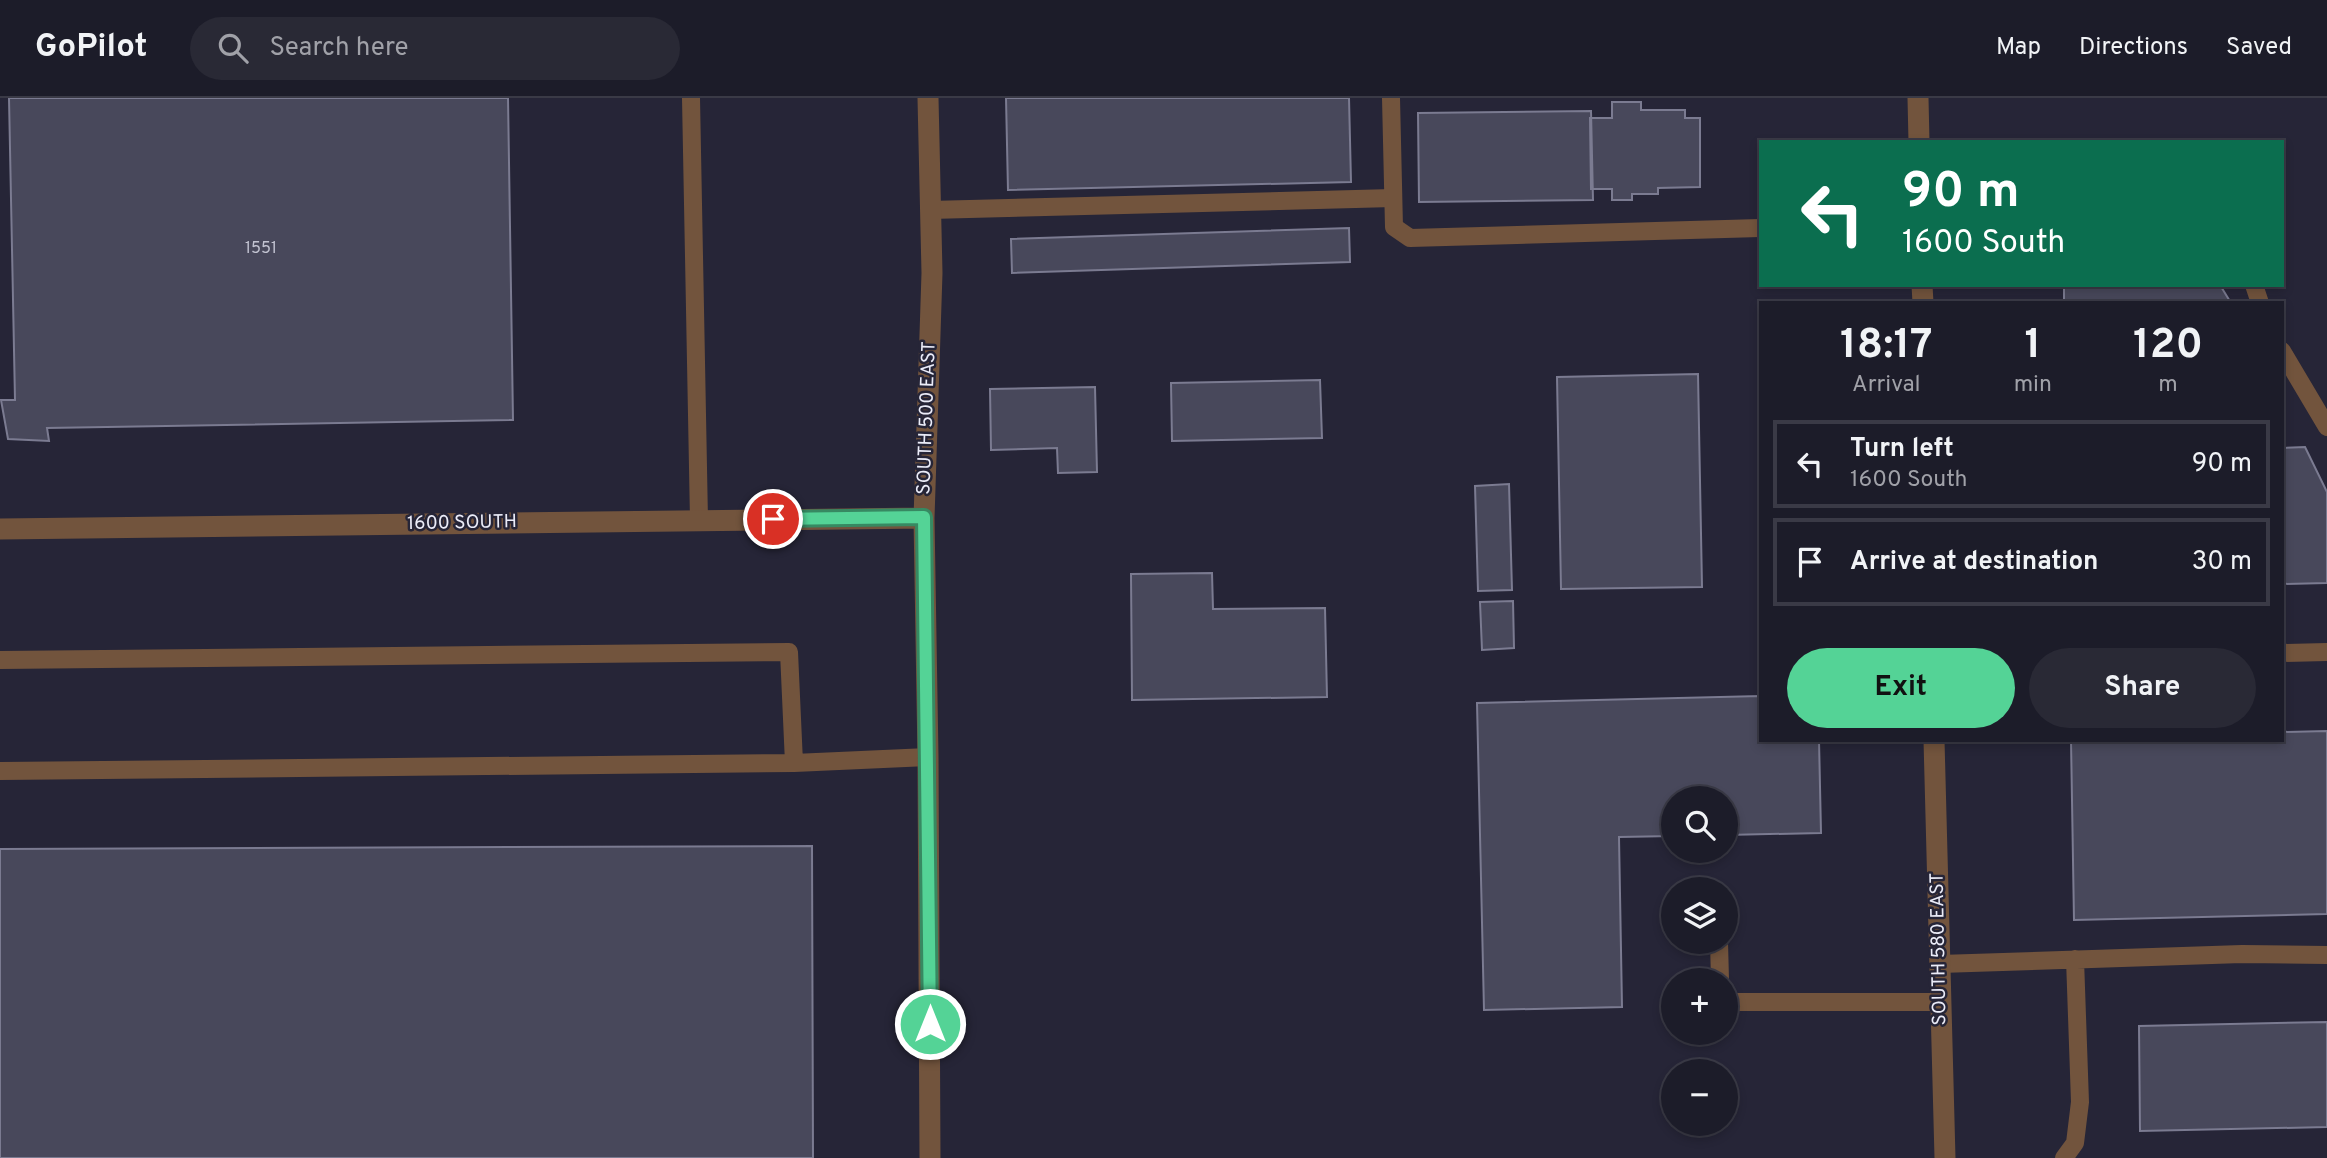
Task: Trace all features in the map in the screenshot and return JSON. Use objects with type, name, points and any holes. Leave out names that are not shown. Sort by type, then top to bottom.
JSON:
[{"type":"street","name":"SOUTH 500 EAST","points":[[928,98],[932,273],[924,517],[930,1158]]},
{"type":"street","points":[[1918,98],[1919,140]]},
{"type":"street","name":"1600 SOUTH","points":[[0,529],[924,517]]},
{"type":"street","name":"SOUTH 580 EAST","points":[[1934,742],[1945,1158]]},
{"type":"lane","points":[[691,98],[699,520]]},
{"type":"lane","points":[[1391,98],[1394,227],[1410,238],[1759,228]]},
{"type":"lane","points":[[930,209],[1393,198]]},
{"type":"lane","points":[[2284,354],[2327,427]]},
{"type":"lane","points":[[0,660],[789,652],[794,762]]},
{"type":"lane","points":[[2284,653],[2327,652]]},
{"type":"lane","points":[[0,771],[794,762],[928,757]]},
{"type":"lane","points":[[1940,964],[2242,954],[2327,955]]},
{"type":"lane","points":[[2064,1158],[2075,1143],[2080,1102],[2075,959]]},
{"type":"lane","points":[[1738,1002],[1940,1002]]},
{"type":"building","points":[[9,98],[508,98],[513,420],[47,428],[49,441],[8,439],[1,400],[15,400]]},
{"type":"building","points":[[1006,98],[1349,98],[1351,182],[1008,190]]},
{"type":"building","points":[[1612,102],[1641,102],[1641,110],[1685,110],[1685,118],[1700,118],[1700,187],[1658,188],[1658,194],[1632,194],[1632,200],[1612,200],[1612,189],[1591,189],[1590,118],[1612,118]]},
{"type":"building","points":[[1591,111],[1593,200],[1419,202],[1418,113]]},
{"type":"building","points":[[1349,228],[1350,262],[1012,273],[1011,239]]},
{"type":"building","points":[[2064,287],[2221,287],[2230,301],[2064,301]]},
{"type":"building","points":[[1698,374],[1702,587],[1561,589],[1557,377]]},
{"type":"building","points":[[1320,380],[1322,438],[1172,441],[1171,383]]},
{"type":"building","points":[[1095,387],[1097,472],[1058,473],[1057,448],[991,450],[990,389]]},
{"type":"building","points":[[2305,447],[2327,492],[2327,583],[2284,584],[2284,448]]},
{"type":"building","points":[[1509,484],[1512,590],[1478,591],[1475,486]]},
{"type":"building","points":[[1212,573],[1213,609],[1325,608],[1327,697],[1132,700],[1131,574]]},
{"type":"building","points":[[1513,601],[1514,648],[1482,650],[1480,602]]},
{"type":"building","points":[[1759,696],[1759,742],[1819,742],[1821,833],[1738,835],[1738,786],[1661,786],[1661,836],[1619,837],[1622,1007],[1484,1010],[1477,703]]},
{"type":"building","points":[[2327,731],[2327,914],[2074,920],[2071,742],[2284,742],[2284,732]]},
{"type":"building","points":[[812,846],[813,1158],[0,1158],[0,849]]},
{"type":"building","points":[[2327,1022],[2327,1127],[2140,1131],[2139,1026]]},
{"type":"route","points":[[773,519],[924,517],[930,1024]]}]
